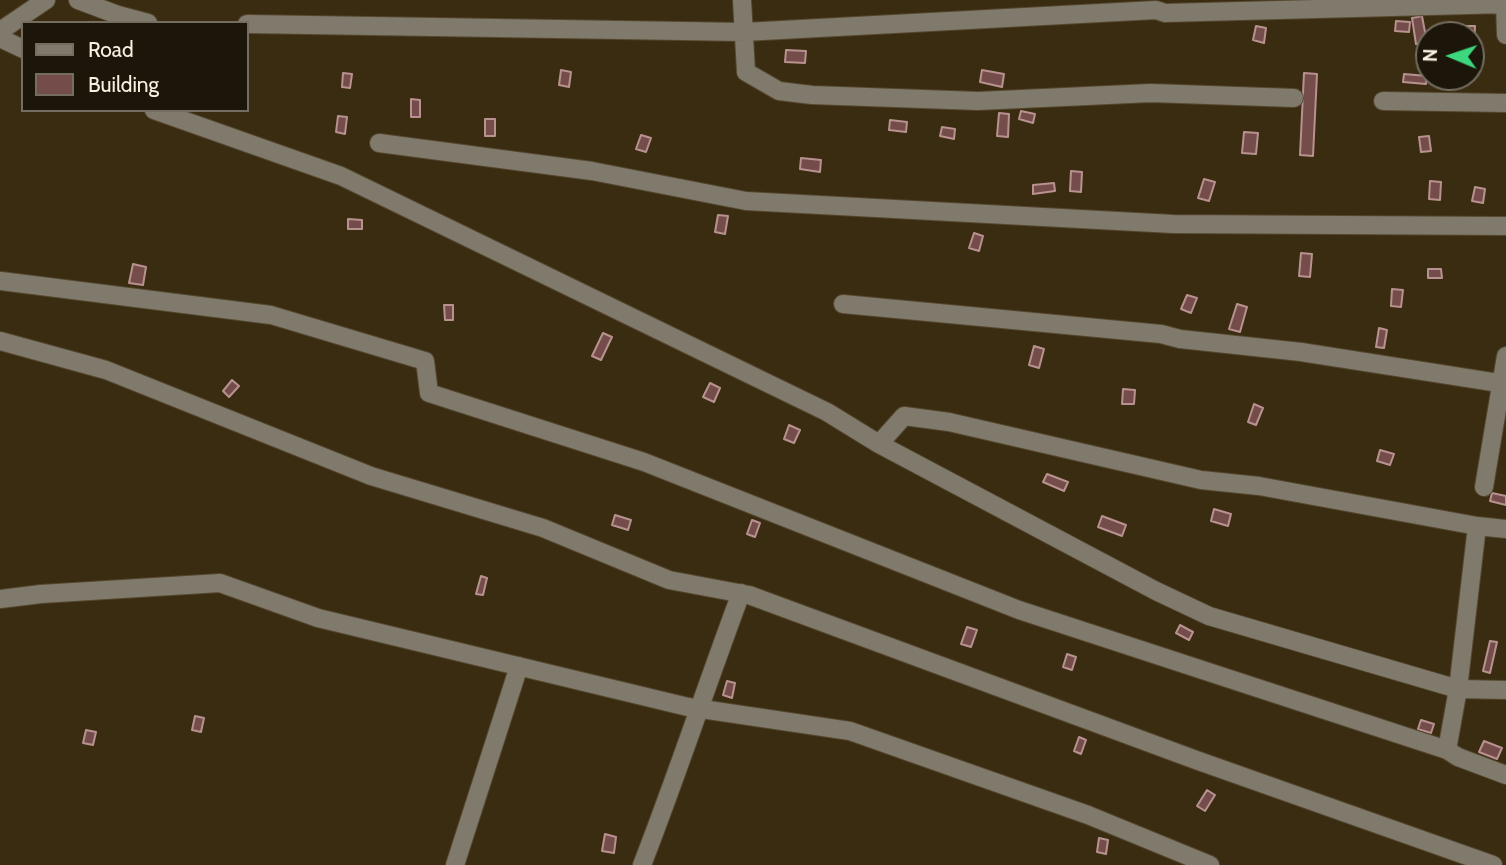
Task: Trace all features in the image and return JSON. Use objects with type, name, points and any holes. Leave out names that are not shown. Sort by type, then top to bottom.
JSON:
[{"type":"street","points":[[0,31],[46,0]]},
{"type":"street","points":[[78,0],[140,21]]},
{"type":"street","points":[[742,0],[746,72],[779,91],[811,95],[978,101],[1151,93],[1294,98]]},
{"type":"street","points":[[248,24],[744,32],[1156,5],[1179,13],[1368,3],[1505,3],[1506,36]]},
{"type":"street","points":[[0,38],[21,47]]},
{"type":"street","points":[[1383,101],[1506,103]]},
{"type":"street","points":[[160,112],[341,176],[827,412],[879,444],[1156,592],[1209,616],[1458,689],[1506,691]]},
{"type":"street","points":[[379,144],[592,171],[746,201],[1173,224],[1506,226]]},
{"type":"street","points":[[1,281],[271,315],[425,361],[429,393],[644,462],[1019,610],[1447,750],[1458,757],[1506,775]]},
{"type":"street","points":[[843,304],[1161,334],[1180,339],[1301,352],[1504,384]]},
{"type":"street","points":[[0,341],[106,370],[371,476],[543,528],[669,580],[741,593],[1196,760],[1493,865]]},
{"type":"street","points":[[1484,487],[1504,384],[1506,356]]},
{"type":"street","points":[[879,444],[905,416],[949,422],[1201,480],[1259,486],[1506,529]]},
{"type":"street","points":[[1447,750],[1458,689],[1477,526]]},
{"type":"street","points":[[0,599],[220,583],[318,618],[698,709],[850,732],[1088,815],[1210,865]]},
{"type":"street","points":[[642,865],[741,593]]},
{"type":"street","points":[[455,865],[519,666]]},
{"type":"building","points":[[1422,16],[1423,21],[1415,21],[1415,38],[1412,18]]},
{"type":"building","points":[[1396,21],[1410,22],[1409,32],[1395,31]]},
{"type":"building","points":[[1256,26],[1266,28],[1264,43],[1253,40]]},
{"type":"building","points":[[786,50],[806,51],[805,63],[785,62]]},
{"type":"building","points":[[561,70],[571,72],[569,87],[559,85]]},
{"type":"building","points":[[982,70],[1004,74],[1002,87],[980,82]]},
{"type":"building","points":[[343,73],[352,74],[350,88],[342,87]]},
{"type":"building","points":[[1304,73],[1317,74],[1313,156],[1300,155]]},
{"type":"building","points":[[1404,74],[1415,75],[1415,83],[1403,82]]},
{"type":"building","points":[[411,99],[420,100],[420,117],[411,117]]},
{"type":"building","points":[[1021,111],[1035,114],[1033,123],[1019,119]]},
{"type":"building","points":[[999,113],[1009,114],[1008,137],[997,136]]},
{"type":"building","points":[[338,116],[347,117],[345,134],[336,132]]},
{"type":"building","points":[[485,119],[495,119],[495,136],[485,136]]},
{"type":"building","points":[[890,120],[907,122],[906,132],[889,130]]},
{"type":"building","points":[[942,127],[955,129],[954,139],[940,136]]},
{"type":"building","points":[[1244,132],[1258,133],[1256,154],[1242,153]]},
{"type":"building","points":[[641,135],[651,138],[646,152],[636,149]]},
{"type":"building","points":[[1429,136],[1431,151],[1421,152],[1419,137]]},
{"type":"building","points":[[801,158],[821,160],[820,172],[800,169]]},
{"type":"building","points":[[1071,171],[1082,172],[1081,192],[1070,191]]},
{"type":"building","points":[[1204,179],[1215,182],[1209,201],[1198,198]]},
{"type":"building","points":[[1430,181],[1441,182],[1440,200],[1429,199]]},
{"type":"building","points":[[1054,183],[1055,191],[1033,194],[1033,185]]},
{"type":"building","points":[[1475,187],[1485,189],[1483,203],[1472,201]]},
{"type":"building","points":[[718,215],[728,216],[725,234],[715,232]]},
{"type":"building","points":[[348,219],[362,220],[362,229],[348,229]]},
{"type":"building","points":[[974,233],[983,236],[979,251],[969,248]]},
{"type":"building","points":[[1301,253],[1312,254],[1310,277],[1299,276]]},
{"type":"building","points":[[133,264],[146,267],[143,285],[129,283]]},
{"type":"building","points":[[1428,269],[1441,269],[1442,278],[1428,278]]},
{"type":"building","points":[[1392,289],[1403,290],[1401,307],[1391,306]]},
{"type":"building","points":[[1187,295],[1197,298],[1191,313],[1181,309]]},
{"type":"building","points":[[1237,304],[1247,307],[1240,332],[1229,329]]},
{"type":"building","points":[[444,305],[453,305],[453,320],[445,320]]},
{"type":"building","points":[[1379,328],[1387,330],[1384,348],[1376,347]]},
{"type":"building","points":[[603,333],[612,337],[601,360],[592,356]]},
{"type":"building","points":[[1034,346],[1044,349],[1039,368],[1029,365]]},
{"type":"building","points":[[232,380],[239,386],[229,397],[223,391]]},
{"type":"building","points":[[710,383],[720,388],[714,402],[703,397]]},
{"type":"building","points":[[1123,389],[1135,390],[1134,404],[1122,404]]},
{"type":"building","points":[[1254,404],[1263,408],[1256,425],[1248,422]]},
{"type":"building","points":[[789,425],[800,430],[794,443],[784,439]]},
{"type":"building","points":[[1380,450],[1394,454],[1390,465],[1377,461]]},
{"type":"building","points":[[1047,474],[1068,482],[1064,491],[1043,482]]},
{"type":"building","points":[[1492,493],[1506,496],[1506,505],[1490,501]]},
{"type":"building","points":[[1214,509],[1231,514],[1228,526],[1211,521]]},
{"type":"building","points":[[615,515],[631,520],[628,530],[612,525]]},
{"type":"building","points":[[1102,516],[1126,525],[1122,536],[1098,527]]},
{"type":"building","points":[[752,520],[760,523],[755,537],[747,534]]},
{"type":"building","points":[[481,576],[487,578],[483,595],[476,594]]},
{"type":"building","points":[[1180,625],[1193,632],[1189,640],[1176,633]]},
{"type":"building","points":[[967,627],[977,630],[971,647],[961,644]]},
{"type":"building","points":[[1490,641],[1497,642],[1490,673],[1483,671]]},
{"type":"building","points":[[1067,654],[1076,657],[1072,670],[1063,667]]},
{"type":"building","points":[[727,681],[735,683],[732,698],[723,695]]},
{"type":"building","points":[[195,716],[204,718],[201,732],[192,730]]},
{"type":"building","points":[[1421,720],[1434,724],[1431,733],[1418,729]]},
{"type":"building","points":[[86,730],[96,732],[93,745],[83,743]]},
{"type":"building","points":[[1079,737],[1086,740],[1081,754],[1074,751]]},
{"type":"building","points":[[1484,741],[1502,748],[1497,759],[1479,752]]},
{"type":"building","points":[[1207,790],[1215,795],[1205,811],[1197,806]]},
{"type":"building","points":[[605,834],[616,837],[614,853],[602,851]]},
{"type":"building","points":[[1099,838],[1108,840],[1106,854],[1097,852]]}]
